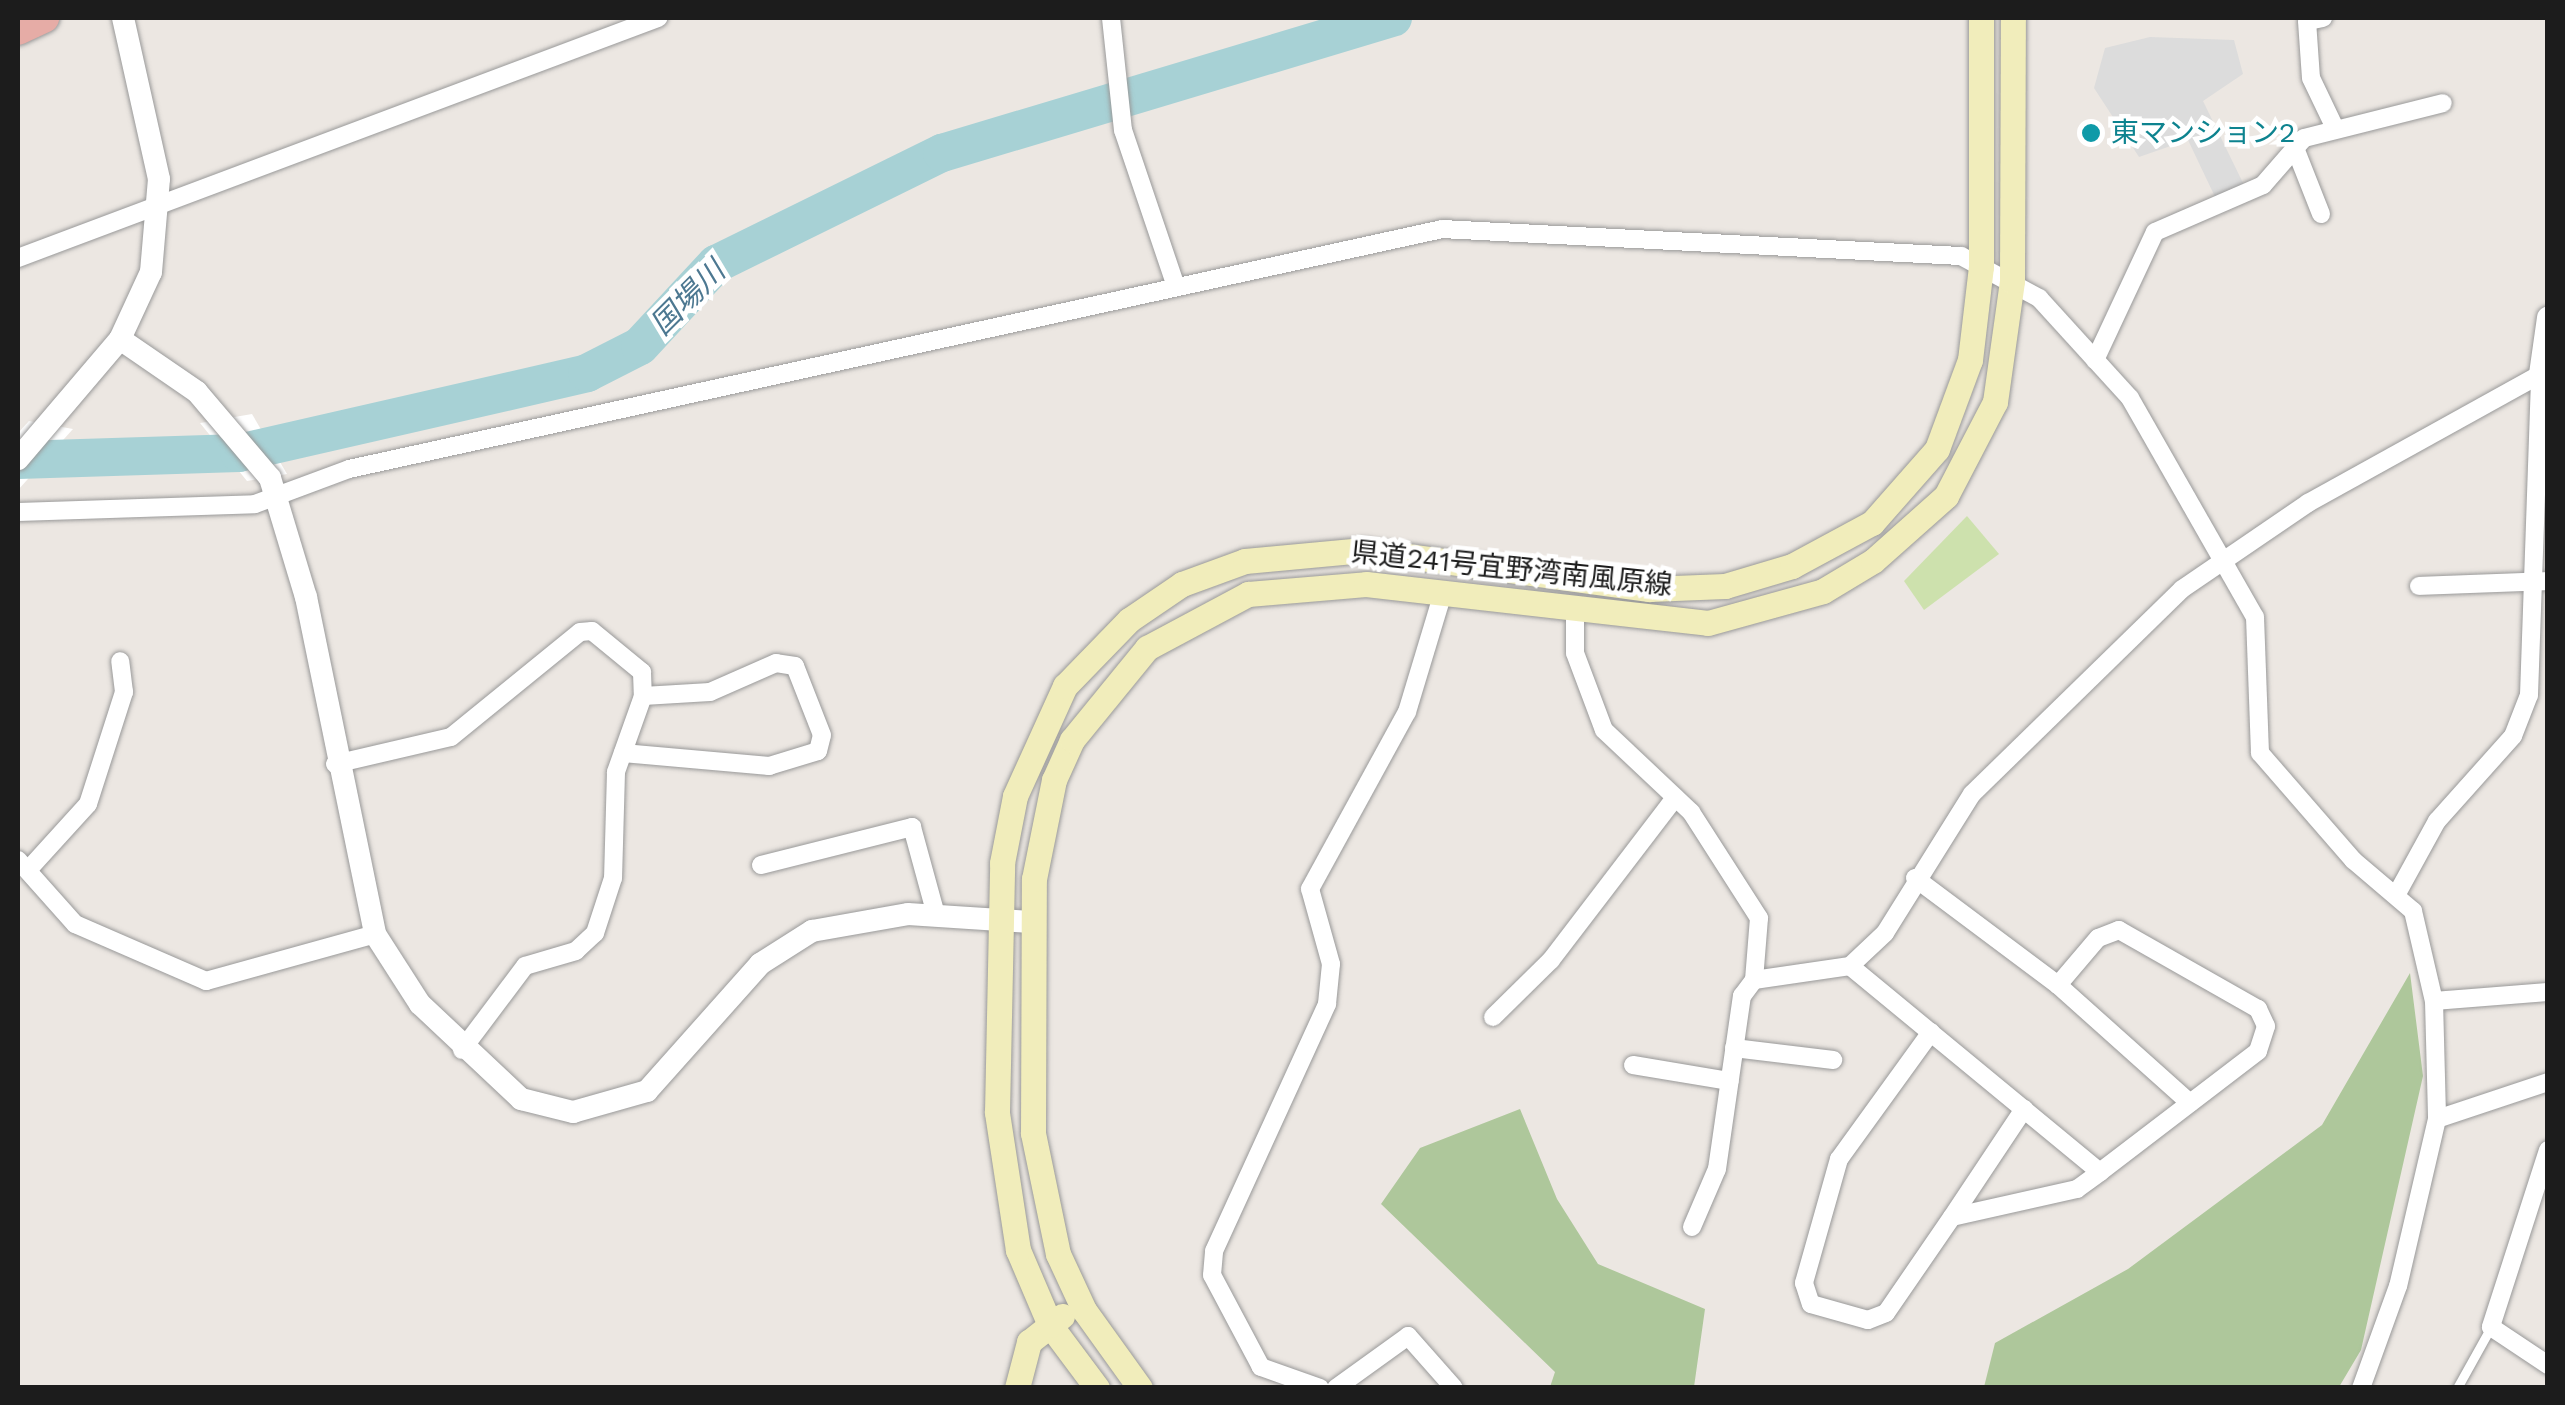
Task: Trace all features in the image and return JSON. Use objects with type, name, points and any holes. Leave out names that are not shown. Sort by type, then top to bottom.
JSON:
[{"type":"highway","points":[[18,30],[44,18]]},
{"type":"main road","name":"県道241号宜野湾南風原線","points":[[1097,1388],[1050,1325],[1014,1238],[1000,1170],[998,920],[1014,796],[1036,737],[1098,646],[1182,584],[1245,562],[1363,550],[1650,589],[1725,586],[1792,566],[1872,523],[1937,449],[1970,360],[1980,266],[1982,18]]},
{"type":"main road","name":"県道241号宜野湾南風原線","points":[[1140,1387],[1080,1301],[1039,1188],[1031,922],[1054,780],[1102,694],[1147,648],[1248,594],[1305,583],[1443,593],[1575,612],[1708,623],[1823,591],[1873,561],[1946,496],[1974,452],[1995,402],[2012,281],[2013,18]]},
{"type":"main road","points":[[1018,1388],[1023,1352],[1080,1301]]},
{"type":"street","points":[[18,460],[120,339],[151,272],[160,206],[123,18]]},
{"type":"street","points":[[18,258],[658,18]]},
{"type":"street","points":[[1111,18],[1123,130],[1174,284]]},
{"type":"street","points":[[2323,18],[2306,21],[2311,78],[2334,126]]},
{"type":"street","points":[[2095,360],[2155,232],[2263,185],[2295,148],[2334,126],[2443,103]]},
{"type":"street","points":[[2295,148],[2321,214]]},
{"type":"street","points":[[18,512],[274,488],[1174,284],[1442,228],[1952,253],[2012,281],[2130,398],[2227,557],[2256,617],[2260,753],[2354,860],[2398,890],[2412,911],[2434,1001],[2437,1118],[2398,1286],[2360,1388]]},
{"type":"street","points":[[2398,890],[2437,821],[2513,736],[2529,695],[2539,581],[2548,318]]},
{"type":"street","points":[[120,339],[228,421],[274,488],[375,934],[462,1050],[546,1110],[608,1108],[647,1092],[784,946],[850,920],[936,915],[1031,922]]},
{"type":"street","points":[[1754,980],[1850,966],[1884,933],[1915,878],[1972,794],[2182,589],[2227,557],[2544,372]]},
{"type":"street","points":[[2419,586],[2539,581]]},
{"type":"street","points":[[1320,1388],[1261,1366],[1212,1275],[1214,1251],[1327,1004],[1331,964],[1310,889],[1407,712],[1443,593]]},
{"type":"street","points":[[1575,612],[1575,653],[1604,730],[1676,798],[1759,918],[1754,980],[1742,996],[1717,1169],[1692,1228]]},
{"type":"street","points":[[336,764],[451,737],[580,632],[634,662],[643,696],[624,753],[613,878],[595,933],[576,951],[525,966],[462,1050]]},
{"type":"street","points":[[120,661],[124,692],[88,804],[22,865],[75,924],[206,980],[375,934]]},
{"type":"street","points":[[624,753],[769,766],[818,752],[822,734],[795,666],[776,663],[710,692],[643,696]]},
{"type":"street","points":[[1494,1017],[1551,960],[1676,798]]},
{"type":"street","points":[[760,865],[912,828],[936,915]]},
{"type":"street","points":[[1915,878],[2058,985],[2190,1103]]},
{"type":"street","points":[[1952,1218],[2077,1189],[2258,1051],[2266,1026],[2258,1010],[2119,930],[2098,938],[2058,985]]},
{"type":"street","points":[[1850,966],[2100,1172]]},
{"type":"street","points":[[2434,1001],[2548,992]]},
{"type":"street","points":[[1930,1032],[1840,1159],[1804,1283],[1811,1304],[1868,1320],[1886,1313],[2024,1109]]},
{"type":"street","points":[[1734,1048],[1833,1060]]},
{"type":"street","points":[[1633,1066],[1730,1081]]},
{"type":"street","points":[[2437,1118],[2548,1082]]},
{"type":"street","points":[[2548,1150],[2491,1328],[2548,1364]]},
{"type":"street","points":[[1336,1388],[1408,1336],[1454,1388]]},
{"type":"lane","points":[[2457,1388],[2491,1328]]},
{"type":"green space","points":[[1967,516],[1999,554],[1924,610],[1904,581]]},
{"type":"green space","points":[[2410,973],[2423,1076],[2361,1350],[2339,1387],[1984,1387],[1995,1343],[2128,1269],[2322,1125]]},
{"type":"green space","points":[[1520,1109],[1557,1199],[1598,1264],[1705,1309],[1694,1387],[1550,1387],[1555,1372],[1381,1204],[1420,1148]]},
{"type":"shaded area","points":[[2150,37],[2234,40],[2243,74],[2203,101],[2244,185],[2216,199],[2188,140],[2139,157],[2094,88],[2105,48]]},
{"type":"pier","points":[[252,414],[287,474],[247,481],[200,423]]},
{"type":"pier","points":[[29,421],[73,429],[18,490],[18,433]]},
{"type":"waterway","name":"国場川","points":[[18,460],[239,453],[587,373],[640,346],[716,264],[942,153],[1393,18]]},
{"type":"place","name":"東マンション2","points":[[2091,133]]}]
